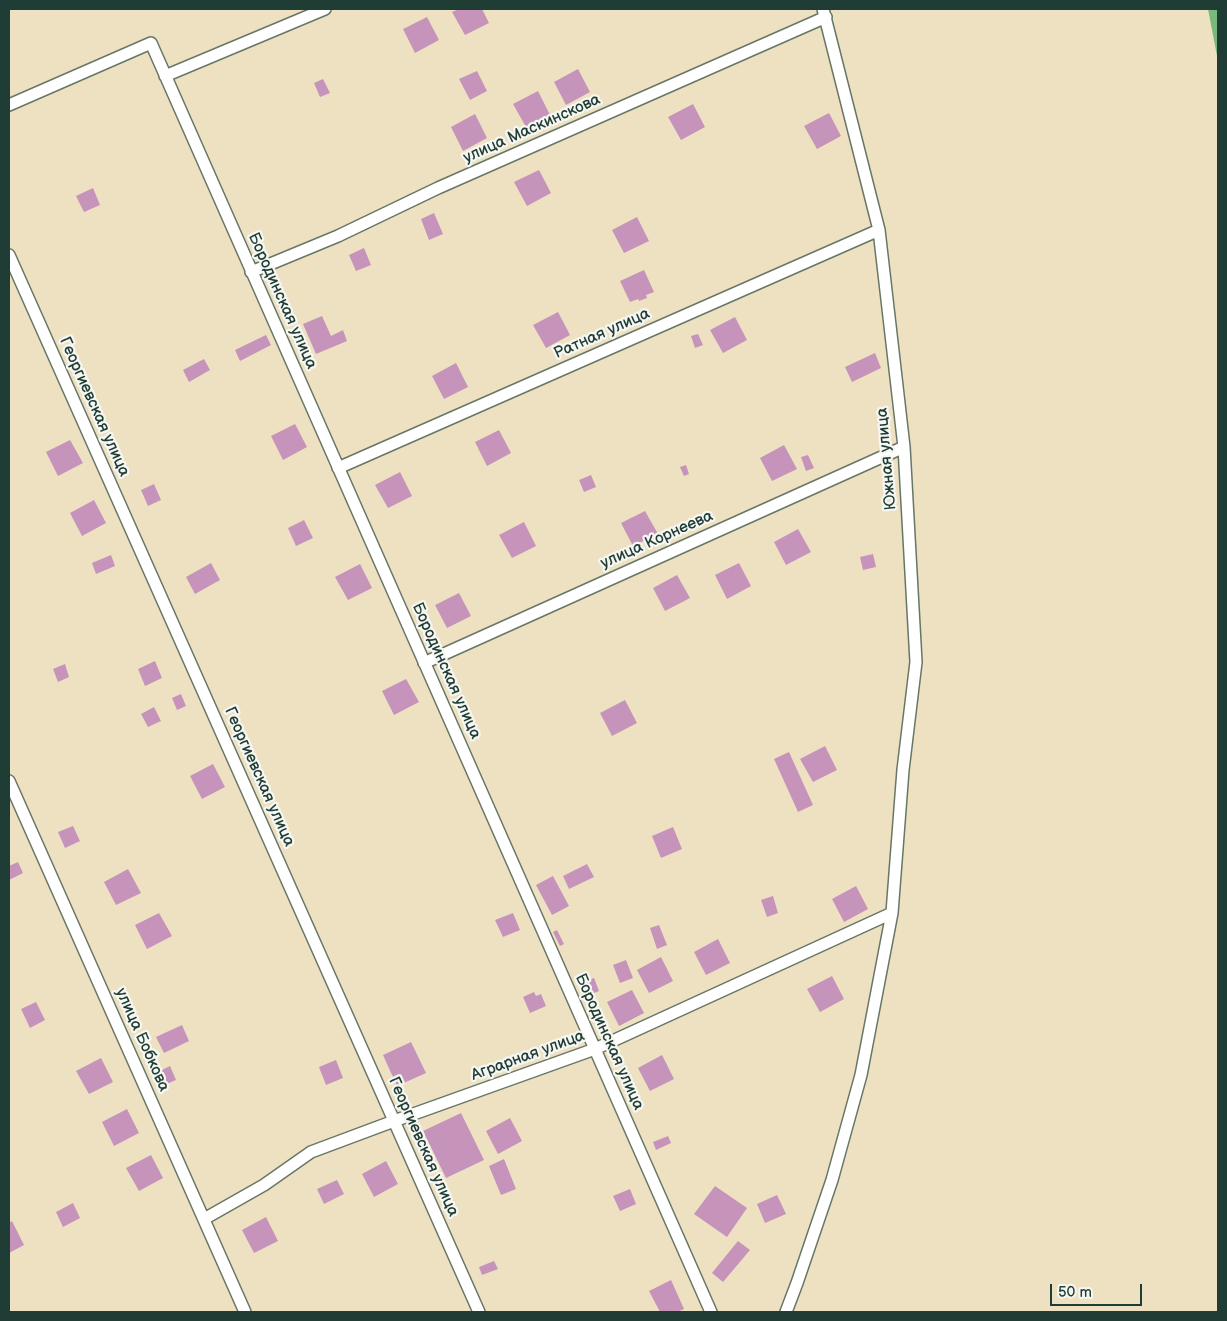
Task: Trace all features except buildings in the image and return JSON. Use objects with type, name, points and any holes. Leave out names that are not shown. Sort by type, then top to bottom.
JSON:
[{"type":"street","points":[[165,76],[325,9]]},
{"type":"street","name":"Южная улица","points":[[786,1312],[832,1180],[860,1075],[892,913],[903,770],[916,662],[904,447],[879,230],[825,13]]},
{"type":"street","name":"улица Маскинскова","points":[[251,272],[338,236],[438,188],[825,13]]},
{"type":"street","name":"Бородинская улица","points":[[9,105],[151,43],[712,1312]]},
{"type":"street","name":"Ратная улица","points":[[338,468],[879,230]]},
{"type":"street","name":"Георгиевская улица","points":[[9,255],[479,1312]]},
{"type":"street","name":"улица Корнеева","points":[[424,663],[904,447]]},
{"type":"street","name":"улица Бобкова","points":[[9,781],[245,1312]]},
{"type":"street","name":"Аграрная улица","points":[[204,1219],[264,1185],[311,1152],[595,1049],[892,913]]},
{"type":"green space","points":[[1208,9],[1218,9],[1218,61]]}]
